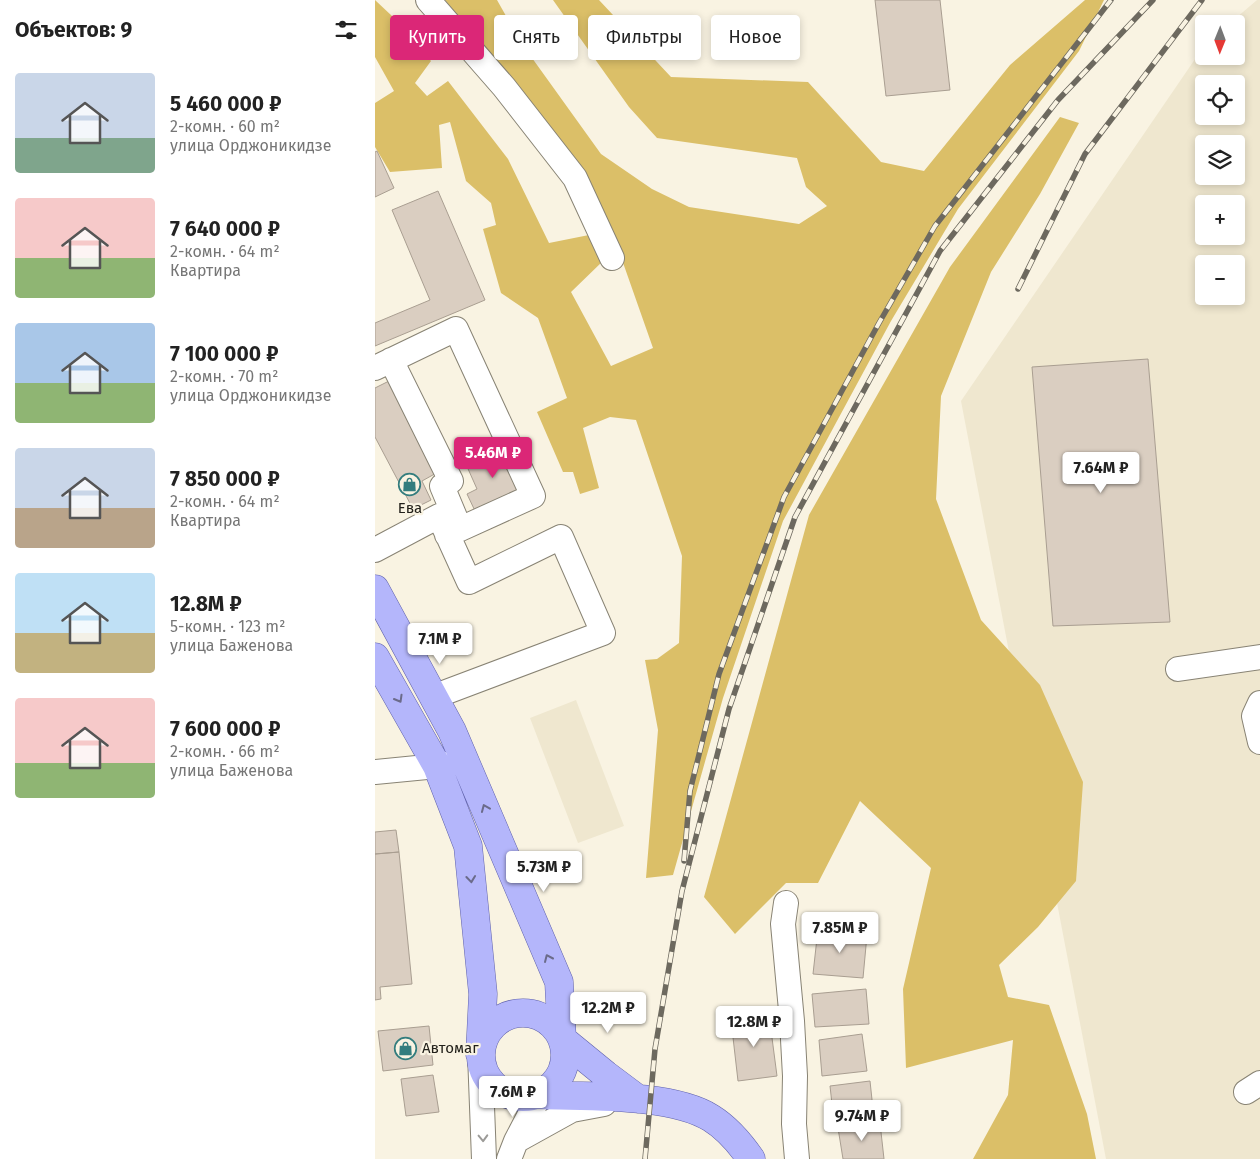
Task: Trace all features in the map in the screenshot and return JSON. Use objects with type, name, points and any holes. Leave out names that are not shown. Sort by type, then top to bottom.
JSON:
[{"type":"main road","points":[[375,589],[466,760],[559,982],[593,1051],[638,1099]]},
{"type":"main road","points":[[375,657],[437,766],[468,846],[483,994],[481,1066],[486,1078],[504,1094],[528,1098],[540,1094],[551,1087],[560,1077],[565,1065],[565,1052],[562,1039],[559,982]]},
{"type":"main road","points":[[480,1054],[483,1040],[490,1028],[501,1018],[529,1013],[543,1018],[555,1027],[562,1039],[606,1076],[638,1099]]},
{"type":"main road","points":[[540,1094],[638,1099],[685,1106],[700,1112],[721,1126],[751,1159]]},
{"type":"street","points":[[428,0],[504,87],[575,178],[612,258]]},
{"type":"street","points":[[433,697],[603,633],[561,537],[469,582],[454,532],[441,486],[451,481],[383,364],[456,329],[533,496],[454,532]]},
{"type":"street","points":[[375,550],[439,516],[454,532]]},
{"type":"street","points":[[1178,670],[1260,657]]},
{"type":"street","points":[[1260,703],[1253,716],[1260,742]]},
{"type":"street","points":[[375,772],[437,766],[466,760]]},
{"type":"street","points":[[786,903],[783,924],[792,1021],[795,1076],[794,1124],[797,1159]]},
{"type":"street","points":[[480,1054],[484,1159]]},
{"type":"street","points":[[513,1150],[540,1094]]},
{"type":"street","points":[[513,1150],[572,1110],[638,1099]]},
{"type":"shaded area","points":[[375,0],[391,15],[390,60],[430,60],[415,83],[427,96],[448,81],[508,159],[549,243],[589,235],[603,261],[571,292],[611,366],[653,348],[621,257],[573,160],[484,49],[484,15],[457,15],[445,0],[497,0],[506,15],[494,15],[494,60],[533,60],[601,154],[652,189],[689,207],[799,224],[827,206],[806,187],[797,158],[657,138],[629,107],[596,60],[655,60],[671,77],[808,82],[881,162],[924,171],[1010,65],[1085,0],[1104,0],[1079,51],[958,209],[891,321],[783,521],[723,698],[673,875],[646,878],[658,730],[645,660],[657,659],[679,643],[682,556],[636,420],[610,417],[583,428],[599,488],[580,494],[573,472],[563,472],[537,412],[567,398],[538,318],[501,293],[483,229],[496,225],[491,203],[466,181],[450,122],[439,125],[442,168],[390,172],[375,147],[375,103],[394,91],[375,57]]},
{"type":"shaded area","points":[[553,0],[599,0],[613,15],[588,15],[588,49],[578,35],[578,15],[564,15]]},
{"type":"shaded area","points":[[1257,0],[1260,0],[1260,1159],[1106,1159],[961,401],[1195,59],[1195,65],[1245,65],[1245,15],[1240,15]]},
{"type":"shaded area","points":[[1060,117],[1079,123],[1040,194],[991,272],[941,396],[936,499],[981,620],[1040,685],[1083,782],[1076,881],[1038,927],[999,965],[1008,997],[1049,1005],[1087,1114],[1096,1159],[973,1159],[1008,1095],[1013,1040],[906,1068],[903,989],[931,868],[860,801],[818,883],[786,883],[735,934],[704,897],[809,515],[950,267]]},
{"type":"shaded area","points":[[576,700],[624,826],[578,843],[530,718]]},
{"type":"building","points":[[875,0],[940,0],[950,90],[886,96]]},
{"type":"building","points":[[377,151],[394,188],[375,197],[375,152]]},
{"type":"building","points":[[438,191],[485,300],[375,346],[375,323],[430,300],[392,210]]},
{"type":"building","points":[[1148,359],[1170,622],[1053,626],[1032,367]]},
{"type":"building","points":[[391,380],[440,471],[422,481],[431,500],[413,509],[375,437],[375,388]]},
{"type":"building","points":[[505,445],[525,493],[476,513],[467,494],[477,489],[465,462]]},
{"type":"building","points":[[396,830],[399,852],[375,854],[375,832]]},
{"type":"building","points":[[399,852],[412,984],[380,987],[381,999],[375,1000],[375,854]]},
{"type":"building","points":[[818,929],[867,935],[863,978],[813,974]]},
{"type":"building","points":[[866,989],[869,1024],[815,1027],[812,994]]},
{"type":"building","points":[[769,1015],[777,1076],[738,1081],[731,1020]]},
{"type":"building","points":[[429,1026],[433,1065],[383,1071],[378,1031]]},
{"type":"building","points":[[862,1034],[867,1071],[822,1076],[819,1040]]},
{"type":"building","points":[[433,1075],[439,1112],[406,1116],[401,1079]]},
{"type":"building","points":[[870,1081],[873,1109],[833,1113],[830,1086]]},
{"type":"building","points":[[880,1123],[884,1159],[843,1159],[838,1128]]},
{"type":"railway","points":[[684,861],[690,791],[719,674],[784,497],[879,323],[935,226],[1111,0]]},
{"type":"railway","points":[[645,1159],[655,1049],[682,891],[729,709],[795,517],[940,251],[1058,100],[1153,0]]},
{"type":"railway","points":[[1018,289],[1085,154],[1202,0]]},
{"type":"place","name":"Ева","points":[[410,485]]},
{"type":"place","name":"Автомаг","points":[[406,1048]]}]
